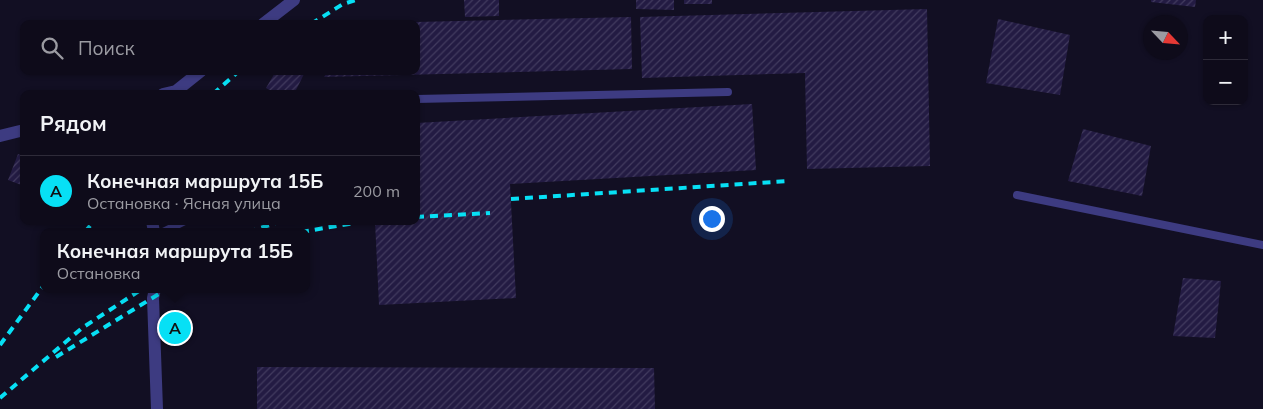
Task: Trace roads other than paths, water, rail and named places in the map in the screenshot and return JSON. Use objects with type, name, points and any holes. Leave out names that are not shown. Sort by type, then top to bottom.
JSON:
[{"type":"street","points":[[268,20],[294,0]]},
{"type":"street","points":[[177,90],[196,75]]},
{"type":"street","points":[[0,137],[20,131]]},
{"type":"street","points":[[154,293],[157,409]]},
{"type":"lane","points":[[420,99],[728,92]]},
{"type":"lane","points":[[1016,195],[1263,245]]},
{"type":"railway","points":[[317,20],[343,4],[356,0]]},
{"type":"railway","points":[[218,90],[234,75]]},
{"type":"railway","points":[[511,199],[789,181]]},
{"type":"railway","points":[[420,217],[490,213]]},
{"type":"railway","points":[[260,228],[270,225]]},
{"type":"railway","points":[[310,230],[342,225]]},
{"type":"railway","points":[[0,345],[40,290]]},
{"type":"railway","points":[[0,398],[82,328],[136,293]]},
{"type":"railway","points":[[56,357],[160,293]]},
{"type":"place","name":"Конечная маршрута 15Б","points":[[175,328]]}]
